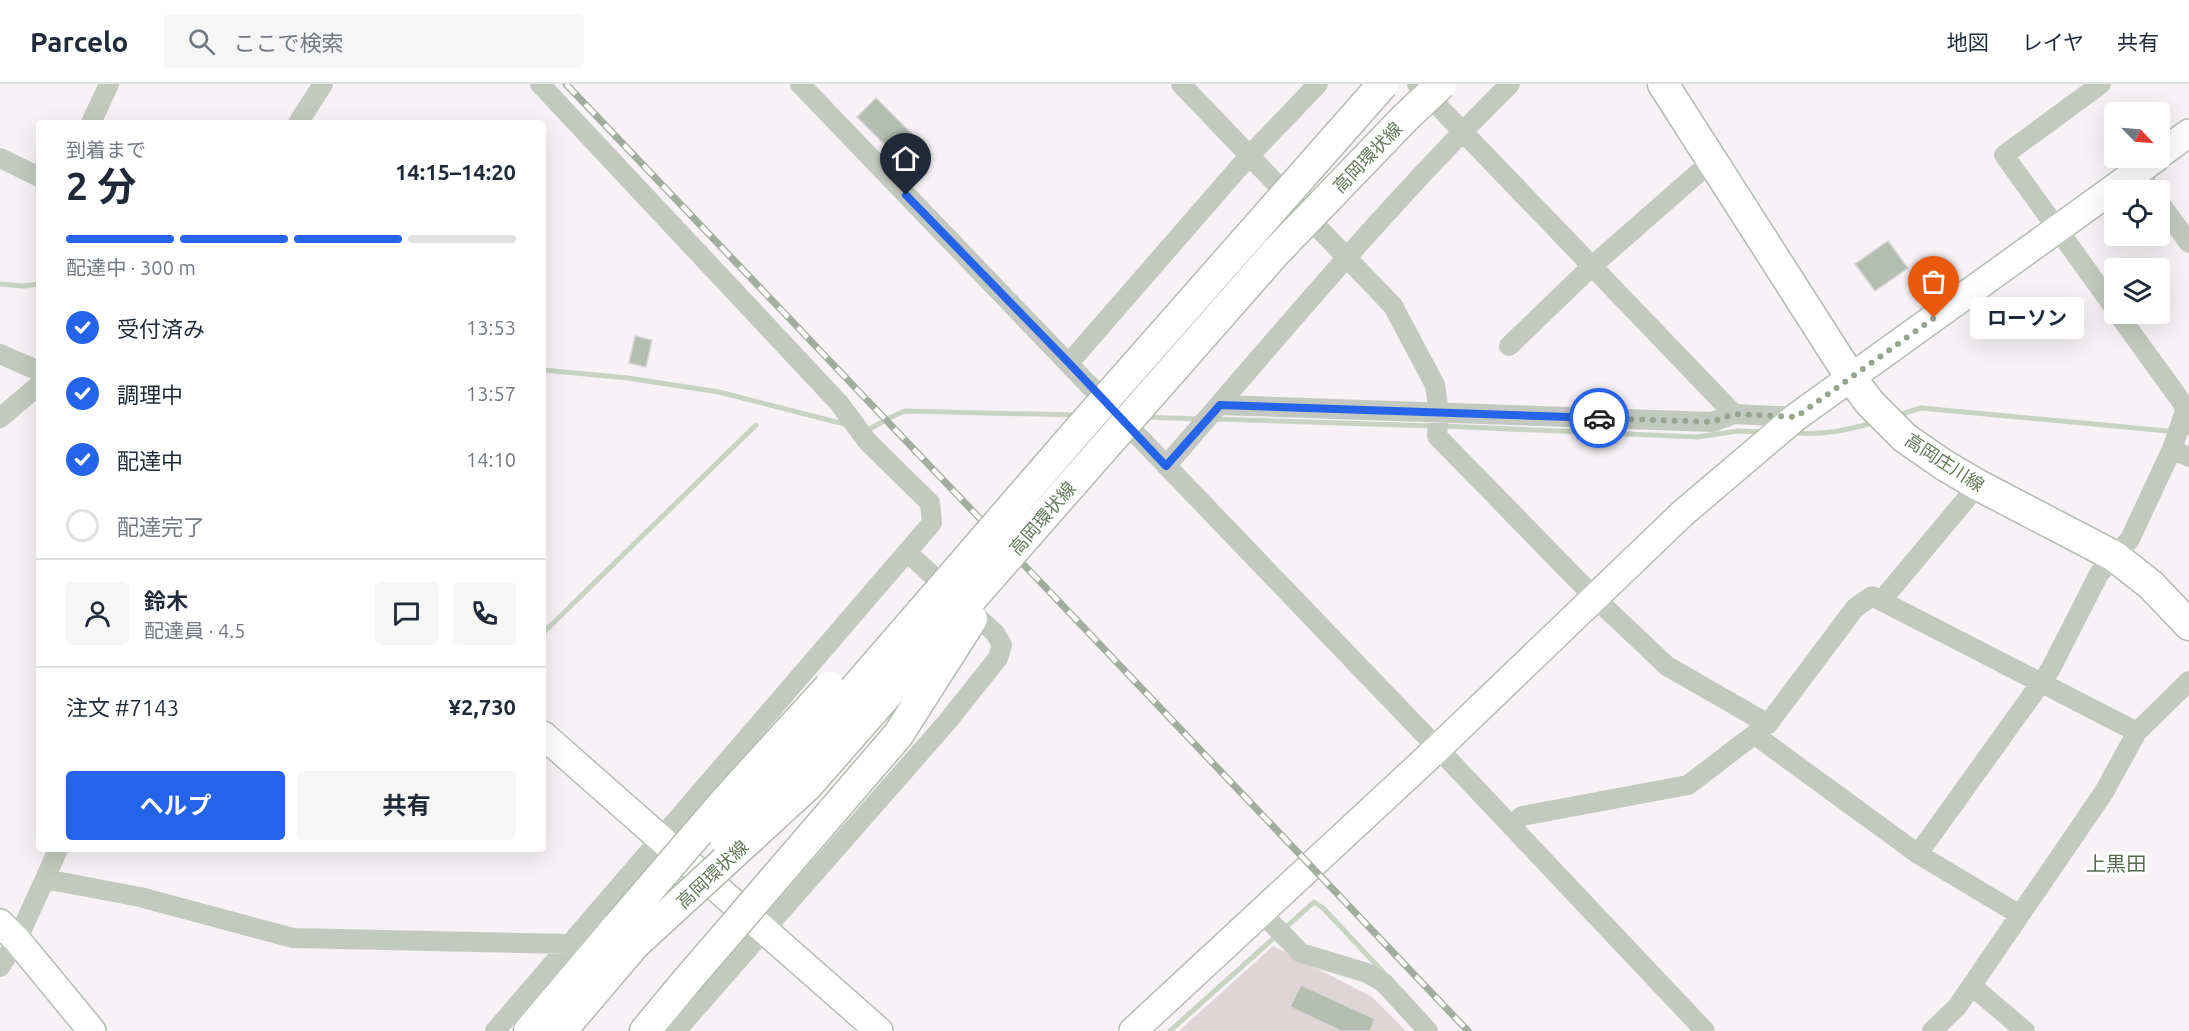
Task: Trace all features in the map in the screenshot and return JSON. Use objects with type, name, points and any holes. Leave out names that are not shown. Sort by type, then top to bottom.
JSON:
[{"type":"main road","name":"高岡環状線","points":[[561,1031],[627,935],[1082,426],[1383,84]]},
{"type":"main road","name":"高岡環状線","points":[[627,935],[807,786],[1275,253],[1405,118],[1441,84]]},
{"type":"main road","name":"高岡庄川線","points":[[1663,84],[1851,378],[1870,403],[1905,438],[1944,465],[2114,556],[2151,585],[2189,625]]},
{"type":"main road","points":[[645,1031],[898,735],[1024,538]]},
{"type":"main road","points":[[528,1031],[627,935]]},
{"type":"street","points":[[92,120],[109,84]]},
{"type":"street","points":[[300,120],[323,84]]},
{"type":"street","points":[[495,1031],[932,523],[930,503],[867,441],[839,403],[540,84]]},
{"type":"street","points":[[800,84],[1706,1031]]},
{"type":"street","points":[[1180,84],[1394,306],[1435,385],[1438,422],[1595,598],[1667,666],[1762,730],[1918,854],[2020,915]]},
{"type":"street","points":[[1069,363],[1249,156],[1318,84]]},
{"type":"street","points":[[1417,84],[1734,414]]},
{"type":"street","points":[[1166,466],[1347,258],[1462,131],[1510,84]]},
{"type":"street","points":[[2101,84],[2004,155],[2104,294]]},
{"type":"street","points":[[2170,147],[2189,133]]},
{"type":"street","points":[[0,158],[36,176]]},
{"type":"street","points":[[1509,346],[1591,267],[1713,160]]},
{"type":"street","points":[[1133,1031],[1437,749],[1683,513],[1753,452],[1790,422],[2057,229],[2148,173]]},
{"type":"street","points":[[2170,217],[2189,243]]},
{"type":"street","points":[[1918,854],[2050,670],[2099,574],[2130,539],[2180,453],[2187,407],[2125,324]]},
{"type":"street","points":[[0,354],[36,370]]},
{"type":"street","points":[[0,418],[36,388]]},
{"type":"street","points":[[1220,405],[1438,422],[1712,422],[1734,414],[1790,422]]},
{"type":"street","points":[[1882,600],[1978,485]]},
{"type":"street","points":[[676,1031],[763,929],[947,722],[998,658],[1002,645],[995,633],[907,552]]},
{"type":"street","points":[[1511,826],[1522,816],[1689,785],[1762,730],[1855,608],[1872,596],[2137,732]]},
{"type":"street","points":[[1932,1031],[1957,1007],[1972,986],[2104,792],[2137,732],[2189,681]]},
{"type":"street","points":[[787,692],[895,781]]},
{"type":"street","points":[[546,738],[879,1031]]},
{"type":"street","points":[[0,967],[8,932],[45,879],[57,852]]},
{"type":"street","points":[[45,879],[140,897],[293,939],[570,944]]},
{"type":"street","points":[[1262,913],[1301,954],[1367,973],[1384,983],[1428,1031]]},
{"type":"street","points":[[8,932],[92,1031]]},
{"type":"street","points":[[1972,986],[2025,1031]]},
{"type":"shaded area","points":[[1273,946],[1372,997],[1406,1031],[1179,1031]]},
{"type":"building","points":[[876,98],[917,139],[898,158],[857,117]]},
{"type":"building","points":[[1888,241],[1908,268],[1875,291],[1855,264]]},
{"type":"building","points":[[635,336],[652,340],[646,367],[629,363]]},
{"type":"building","points":[[1301,985],[1375,1019],[1370,1031],[1341,1031],[1290,1007]]},
{"type":"waterway","points":[[0,284],[36,284]]},
{"type":"waterway","points":[[546,370],[628,378],[719,392],[848,425]]},
{"type":"waterway","points":[[1895,416],[1921,408],[2189,433]]},
{"type":"waterway","points":[[865,430],[905,411],[1076,415]]},
{"type":"waterway","points":[[1145,417],[1199,419]]},
{"type":"waterway","points":[[1214,419],[1433,426]]},
{"type":"waterway","points":[[1793,433],[1834,432],[1875,422]]},
{"type":"waterway","points":[[546,630],[756,425]]},
{"type":"waterway","points":[[1442,426],[1697,437],[1738,431],[1765,432]]},
{"type":"waterway","points":[[1170,1031],[1314,902],[1323,908],[1385,974]]},
{"type":"railway","points":[[566,84],[1468,1031]]},
{"type":"way so far","points":[[1599,418],[1712,422],[1734,414],[1796,417],[1934,318]]},
{"type":"place","name":"ローソン","points":[[1934,318]]},
{"type":"district","name":"上黒田","points":[[2116,863]]},
{"type":"route","points":[[906,195],[1166,466],[1220,405],[1599,418]]}]
